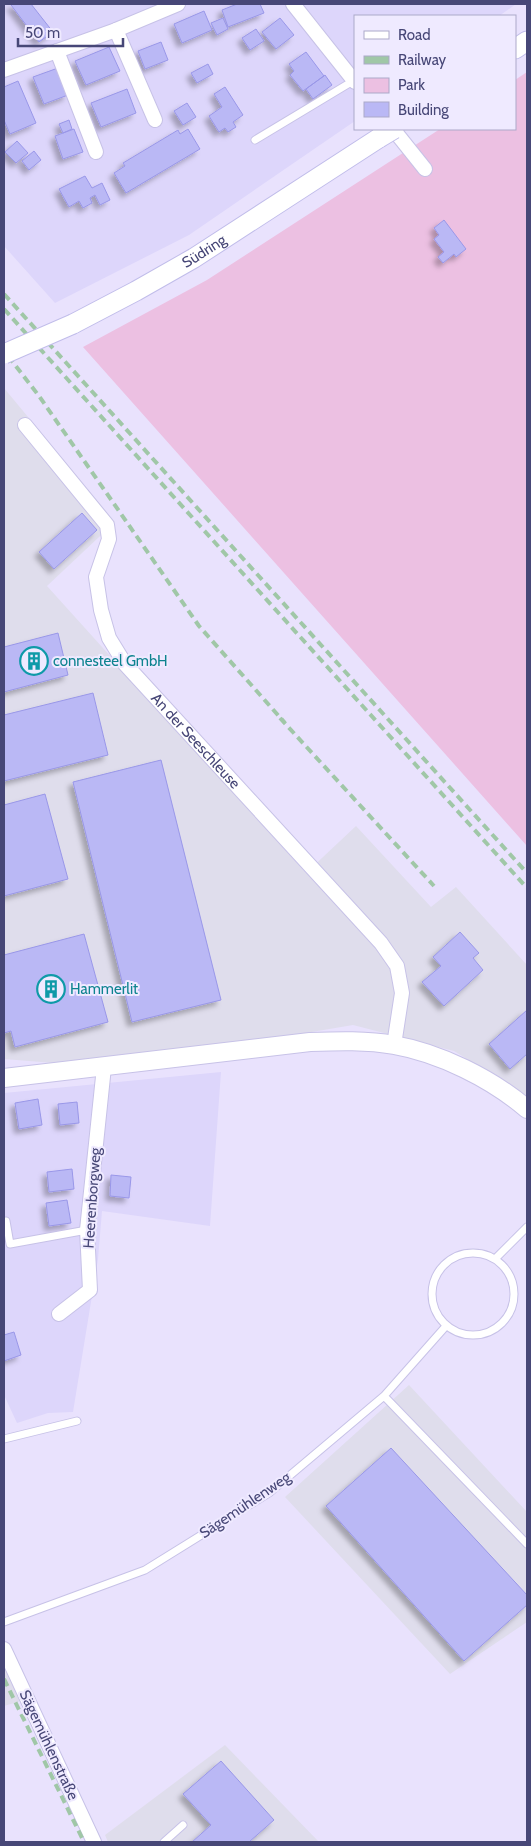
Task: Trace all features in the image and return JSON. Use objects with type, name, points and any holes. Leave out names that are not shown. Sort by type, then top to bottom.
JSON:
[{"type":"main road","points":[[516,48],[527,41]]},
{"type":"main road","name":"Südring","points":[[4,354],[73,324],[194,258],[389,132]]},
{"type":"street","points":[[4,70],[116,30],[178,4]]},
{"type":"street","points":[[293,4],[354,82]]},
{"type":"street","points":[[116,30],[155,120]]},
{"type":"street","points":[[57,51],[96,152]]},
{"type":"street","points":[[389,132],[425,169]]},
{"type":"street","name":"An der Seeschleuse","points":[[25,425],[108,525],[109,539],[96,577],[101,610],[109,638],[125,664],[381,943],[396,966],[402,993],[394,1045]]},
{"type":"street","points":[[4,1078],[310,1042],[361,1042],[394,1045],[431,1054],[472,1073],[510,1094],[527,1109]]},
{"type":"street","name":"Heerenborgweg","points":[[60,1314],[90,1290],[87,1230],[104,1067]]},
{"type":"street","name":"Sägemühlenstraße","points":[[4,1649],[94,1842]]},
{"type":"lane","points":[[255,140],[354,82]]},
{"type":"lane","points":[[6,1221],[10,1244],[87,1230]]},
{"type":"lane","points":[[496,1259],[527,1227]]},
{"type":"lane","points":[[469,1252],[484,1253],[496,1259],[506,1268],[512,1279],[515,1295],[512,1310],[504,1321],[499,1327],[482,1335],[465,1336],[446,1326],[433,1306],[432,1288],[439,1269],[454,1256],[469,1252]]},
{"type":"lane","name":"Sägemühlenweg","points":[[4,1622],[145,1570],[269,1493],[384,1396],[446,1326]]},
{"type":"lane","points":[[384,1396],[527,1544]]},
{"type":"lane","points":[[4,1439],[78,1421]]},
{"type":"lane","points":[[164,1842],[183,1825]]},
{"type":"shaded area","points":[[4,4],[516,4],[500,15],[354,15],[354,122],[189,235],[55,303],[4,246]]},
{"type":"shaded area","points":[[4,388],[115,522],[47,586],[306,873],[356,826],[431,907],[456,887],[527,965],[527,1096],[454,1051],[353,1025],[104,1067],[4,1059]]},
{"type":"shaded area","points":[[221,1072],[210,1226],[102,1211],[98,1259],[73,1412],[48,1413],[17,1423],[4,1395],[4,1093]]},
{"type":"shaded area","points":[[409,1385],[527,1512],[527,1622],[450,1674],[285,1497]]},
{"type":"shaded area","points":[[4,1665],[21,1701],[4,1706]]},
{"type":"shaded area","points":[[225,1745],[319,1842],[108,1842],[105,1835]]},
{"type":"green space","points":[[527,72],[527,846],[83,347],[207,280],[438,130],[516,130],[516,79]]},
{"type":"building","points":[[31,4],[53,32],[39,42],[11,5]]},
{"type":"building","points":[[237,4],[260,4],[264,13],[228,27],[222,10]]},
{"type":"building","points":[[204,11],[212,30],[182,43],[174,24]]},
{"type":"building","points":[[223,18],[228,29],[217,35],[211,23]]},
{"type":"building","points":[[280,18],[294,35],[276,49],[262,32]]},
{"type":"building","points":[[256,29],[264,41],[250,50],[242,38]]},
{"type":"building","points":[[161,42],[168,60],[145,69],[138,51]]},
{"type":"building","points":[[109,47],[120,71],[86,85],[75,61]]},
{"type":"building","points":[[306,52],[324,76],[303,91],[290,75],[294,71],[289,64]]},
{"type":"building","points":[[208,64],[213,74],[197,83],[191,73]]},
{"type":"building","points":[[58,68],[68,95],[44,104],[33,77]]},
{"type":"building","points":[[325,75],[332,85],[313,99],[306,89]]},
{"type":"building","points":[[18,81],[36,123],[10,134],[4,120],[4,87]]},
{"type":"building","points":[[225,87],[243,115],[233,122],[236,127],[228,132],[225,128],[219,132],[209,116],[222,107],[214,94]]},
{"type":"building","points":[[127,89],[136,113],[101,127],[91,103]]},
{"type":"building","points":[[187,103],[196,117],[183,125],[174,111]]},
{"type":"building","points":[[69,120],[72,129],[63,133],[59,124]]},
{"type":"building","points":[[74,129],[83,152],[63,159],[55,136]]},
{"type":"building","points":[[188,129],[200,149],[126,193],[114,173],[125,166],[123,163],[178,130],[180,134]]},
{"type":"building","points":[[17,141],[28,153],[16,163],[5,152]]},
{"type":"building","points":[[34,151],[41,160],[29,170],[22,161]]},
{"type":"building","points":[[85,176],[92,188],[102,183],[110,200],[100,205],[95,195],[90,198],[92,203],[83,208],[79,201],[69,207],[59,189]]},
{"type":"building","points":[[444,220],[466,249],[456,257],[454,254],[443,263],[438,257],[444,252],[434,239],[439,235],[434,228]]},
{"type":"building","points":[[82,513],[97,530],[54,569],[39,552]]},
{"type":"building","name":"connesteel GmbH","points":[[58,633],[68,675],[4,692],[4,647]]},
{"type":"building","points":[[93,693],[108,755],[4,781],[4,715]]},
{"type":"building","points":[[161,760],[221,1000],[132,1022],[73,782]]},
{"type":"building","points":[[45,794],[68,879],[4,896],[4,805]]},
{"type":"building","points":[[460,932],[479,953],[473,958],[483,970],[444,1006],[422,982],[441,966],[433,957]]},
{"type":"building","name":"Hammerlit","points":[[84,934],[108,1022],[15,1047],[11,1031],[4,1033],[4,955]]},
{"type":"building","points":[[527,1010],[527,1054],[510,1069],[489,1044]]},
{"type":"building","points":[[38,1099],[42,1125],[19,1129],[15,1103]]},
{"type":"building","points":[[77,1102],[79,1123],[60,1125],[58,1104]]},
{"type":"building","points":[[72,1169],[74,1189],[49,1192],[47,1172]]},
{"type":"building","points":[[111,1175],[131,1177],[129,1198],[110,1196]]},
{"type":"building","points":[[67,1200],[71,1223],[49,1226],[46,1203]]},
{"type":"building","points":[[14,1332],[21,1355],[4,1361],[4,1335]]},
{"type":"building","points":[[391,1448],[527,1595],[527,1605],[464,1661],[326,1506]]},
{"type":"building","points":[[221,1761],[274,1820],[249,1842],[192,1842],[211,1825],[183,1794]]},
{"type":"railway","points":[[4,294],[527,873]]},
{"type":"railway","points":[[4,309],[527,888]]},
{"type":"railway","points":[[8,356],[39,396],[199,626],[285,723]]},
{"type":"railway","points":[[280,718],[434,886]]},
{"type":"railway","points":[[4,1679],[84,1842]]},
{"type":"place","name":"connesteel GmbH","points":[[34,661]]},
{"type":"place","name":"Hammerlit","points":[[51,989]]}]
